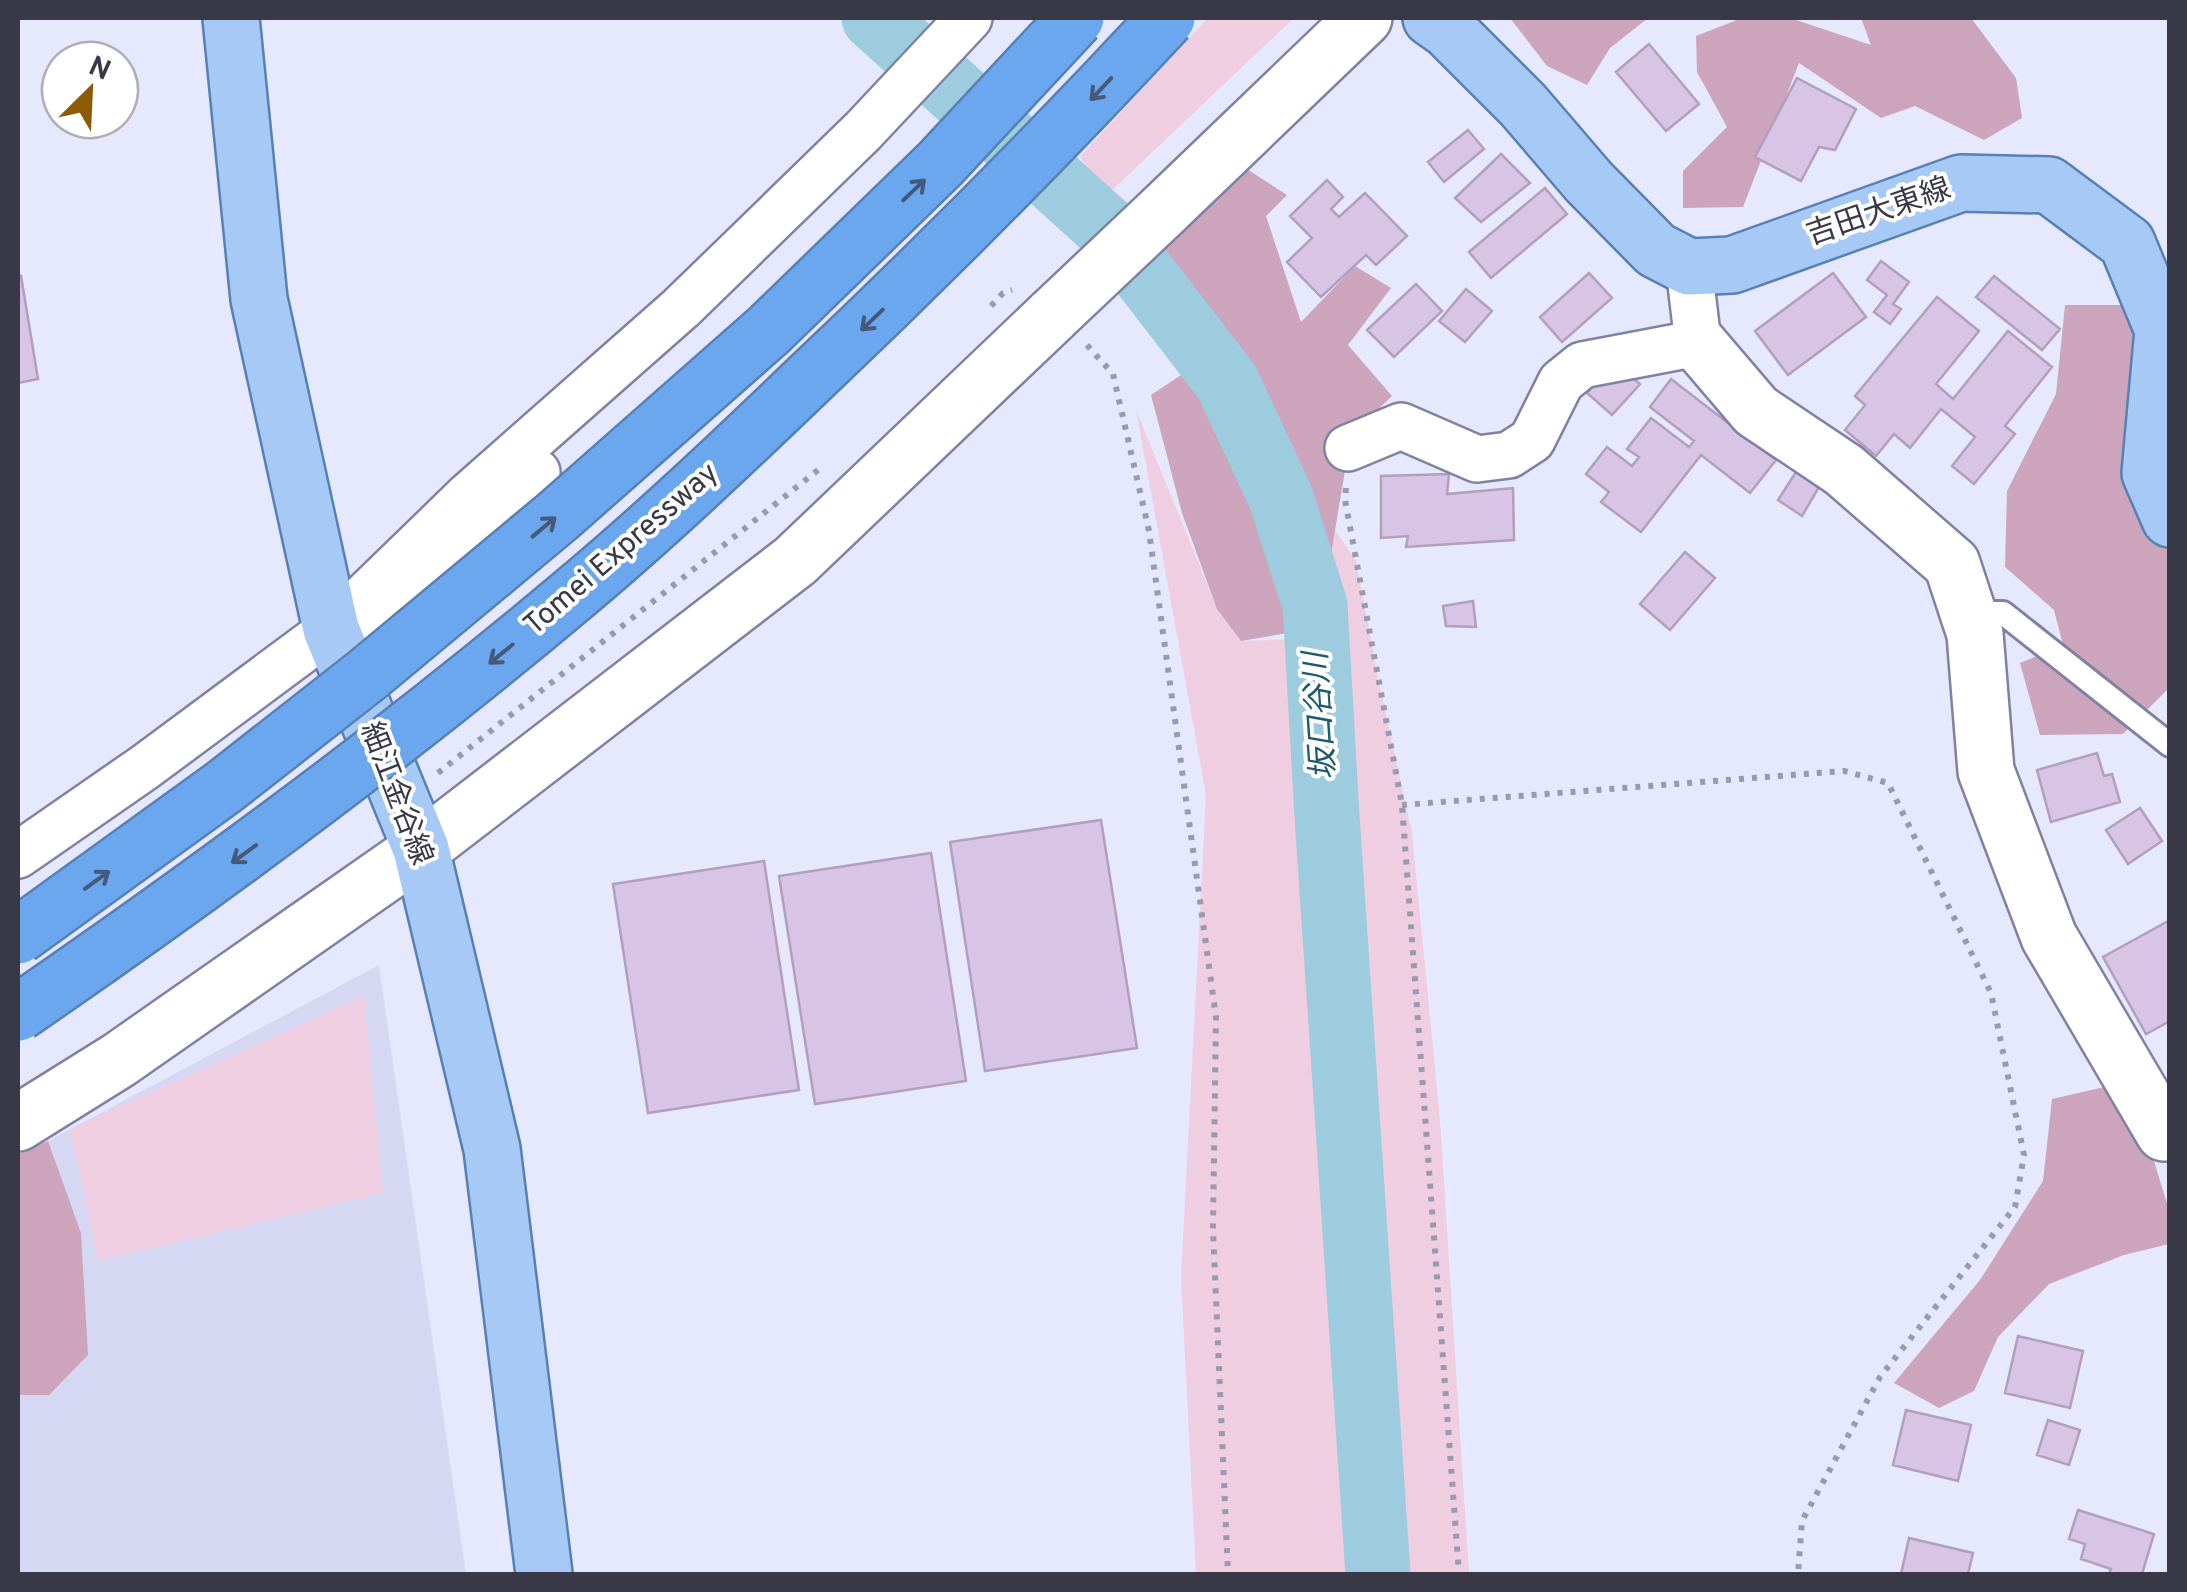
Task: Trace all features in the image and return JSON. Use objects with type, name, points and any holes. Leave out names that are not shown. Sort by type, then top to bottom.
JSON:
[{"type":"highway","points":[[18,936],[224,787],[367,675],[572,503],[769,330],[940,164],[1076,18]]},
{"type":"highway","name":"Tomei Expressway","points":[[18,1013],[252,849],[425,716],[571,596],[731,454],[918,276],[1167,18]]},
{"type":"main road","name":"細江金谷線","points":[[231,18],[259,299],[337,646],[421,849],[492,1149],[544,1574]]},
{"type":"main road","points":[[1431,18],[1524,106],[1589,182],[1656,250],[1688,268]]},
{"type":"main road","name":"吉田大東線","points":[[1688,268],[1732,264],[1960,184],[2049,184],[2127,242],[2162,330],[2150,473],[2170,519]]},
{"type":"street","points":[[18,855],[145,767],[337,646],[469,495],[876,134],[989,21]]},
{"type":"street","points":[[18,1124],[119,1060],[421,849],[795,561],[1345,35]]},
{"type":"street","points":[[1688,268],[1698,342],[1756,411],[1844,470],[1952,564],[1976,634],[1986,771],[2049,937],[2167,1139]]},
{"type":"street","points":[[1348,448],[1401,426],[1477,459],[1509,455],[1532,440],[1561,382],[1582,365],[1698,342]]},
{"type":"lane","points":[[1969,614],[2003,612],[2170,746]]},
{"type":"path","points":[[1348,448],[1346,500],[1402,805],[1459,1574]]},
{"type":"path","points":[[1148,531],[1216,1017],[1214,1229],[1228,1574]]},
{"type":"path","points":[[1402,805],[1844,771],[1888,783],[1990,993],[2024,1155],[2016,1207],[1880,1377],[1810,1505],[1802,1521],[1798,1574]]},
{"type":"shaded area","points":[[1208,18],[1294,18],[1107,195],[1080,157]]},
{"type":"shaded area","points":[[1510,18],[1648,18],[1610,48],[1587,85],[1547,66]]},
{"type":"shaded area","points":[[1742,18],[1790,18],[1871,45],[1861,18],[1971,18],[2016,78],[2022,118],[1984,140],[1915,106],[1881,118],[1799,63],[1743,207],[1683,208],[1683,171],[1727,127],[1697,72],[1696,36]]},
{"type":"shaded area","points":[[1239,164],[1287,195],[1266,216],[1301,322],[1355,266],[1391,288],[1348,345],[1392,396],[1351,435],[1327,578],[1293,632],[1241,641],[1217,609],[1182,513],[1151,395],[1234,340],[1163,277],[1165,236]]},
{"type":"shaded area","points":[[2065,305],[2133,305],[2169,518],[2170,687],[2123,734],[2040,735],[2020,663],[2063,645],[2054,610],[2005,567],[2007,491],[2056,394]]},
{"type":"shaded area","points":[[1136,410],[1217,608],[1241,641],[1307,639],[1335,530],[1356,561],[1412,833],[1440,1120],[1469,1574],[1196,1574],[1181,1277],[1206,795]]},
{"type":"shaded area","points":[[379,965],[466,1574],[18,1574],[18,1157]]},
{"type":"shaded area","points":[[364,996],[383,1193],[98,1261],[70,1129]]},
{"type":"shaded area","points":[[2109,1086],[2142,1122],[2169,1210],[2169,1244],[2124,1255],[2049,1284],[1998,1337],[1974,1391],[1939,1408],[1894,1383],[1980,1280],[2043,1181],[2052,1099]]},
{"type":"shaded area","points":[[48,1141],[81,1233],[88,1355],[49,1395],[18,1395],[18,1154]]},
{"type":"building","points":[[1649,44],[1699,104],[1666,131],[1616,72]]},
{"type":"building","points":[[1797,78],[1856,109],[1835,150],[1819,147],[1801,181],[1755,157]]},
{"type":"building","points":[[1468,130],[1484,149],[1444,182],[1428,162]]},
{"type":"building","points":[[1501,154],[1530,183],[1481,222],[1455,198]]},
{"type":"building","points":[[1327,180],[1343,197],[1331,209],[1339,217],[1365,193],[1407,236],[1376,265],[1366,255],[1321,297],[1287,262],[1312,238],[1290,216]]},
{"type":"building","points":[[1545,188],[1567,214],[1491,278],[1469,252]]},
{"type":"building","points":[[1881,261],[1909,282],[1893,304],[1901,309],[1890,324],[1874,312],[1887,295],[1867,280]]},
{"type":"building","points":[[1589,273],[1612,298],[1562,342],[1540,317]]},
{"type":"building","points":[[1833,273],[1866,317],[1788,375],[1755,331]]},
{"type":"building","points":[[21,276],[38,379],[18,383],[18,277]]},
{"type":"building","points":[[1994,276],[2060,329],[2042,350],[1976,297]]},
{"type":"building","points":[[1416,284],[1442,311],[1394,357],[1367,330]]},
{"type":"building","points":[[1466,289],[1492,311],[1465,342],[1439,321]]},
{"type":"building","points":[[1937,297],[1979,331],[1936,384],[1953,399],[2008,331],[2052,367],[2005,426],[2015,434],[1974,484],[1952,466],[1975,437],[1941,409],[1910,448],[1894,434],[1876,456],[1845,430],[1865,405],[1855,396]]},
{"type":"building","points":[[1614,362],[1640,384],[1612,415],[1587,393]]},
{"type":"building","points":[[1671,379],[1776,460],[1750,493],[1701,455],[1641,532],[1601,502],[1609,492],[1586,474],[1607,447],[1632,466],[1639,457],[1627,449],[1651,418],[1689,447],[1694,441],[1650,407]]},
{"type":"building","points":[[1796,472],[1819,487],[1802,516],[1778,500]]},
{"type":"building","points":[[1449,474],[1447,494],[1513,488],[1514,540],[1406,547],[1408,536],[1381,538],[1381,476]]},
{"type":"building","points":[[1685,552],[1715,578],[1670,630],[1640,604]]},
{"type":"building","points":[[1473,601],[1476,627],[1446,626],[1443,606]]},
{"type":"building","points":[[2097,753],[2104,776],[2112,774],[2120,802],[2051,822],[2037,770]]},
{"type":"building","points":[[2140,808],[2162,841],[2128,864],[2106,830]]},
{"type":"building","points":[[1101,820],[1137,1048],[985,1071],[950,842]]},
{"type":"building","points":[[931,853],[966,1081],[815,1104],[779,876]]},
{"type":"building","points":[[764,861],[799,1090],[648,1113],[613,884]]},
{"type":"building","points":[[2170,920],[2170,1021],[2146,1034],[2103,957]]},
{"type":"building","points":[[2018,1336],[2083,1351],[2070,1408],[2005,1393]]},
{"type":"building","points":[[1906,1410],[1971,1425],[1958,1481],[1893,1465]]},
{"type":"building","points":[[2048,1420],[2080,1430],[2069,1465],[2037,1455]]},
{"type":"building","points":[[2078,1510],[2154,1534],[2142,1574],[2109,1574],[2111,1569],[2081,1559],[2085,1544],[2069,1539]]},
{"type":"building","points":[[1909,1538],[1973,1553],[1968,1574],[1901,1574]]},
{"type":"waterway","name":"坂口谷川","points":[[874,18],[1112,233],[1227,382],[1281,498],[1315,605],[1378,1574]]}]
